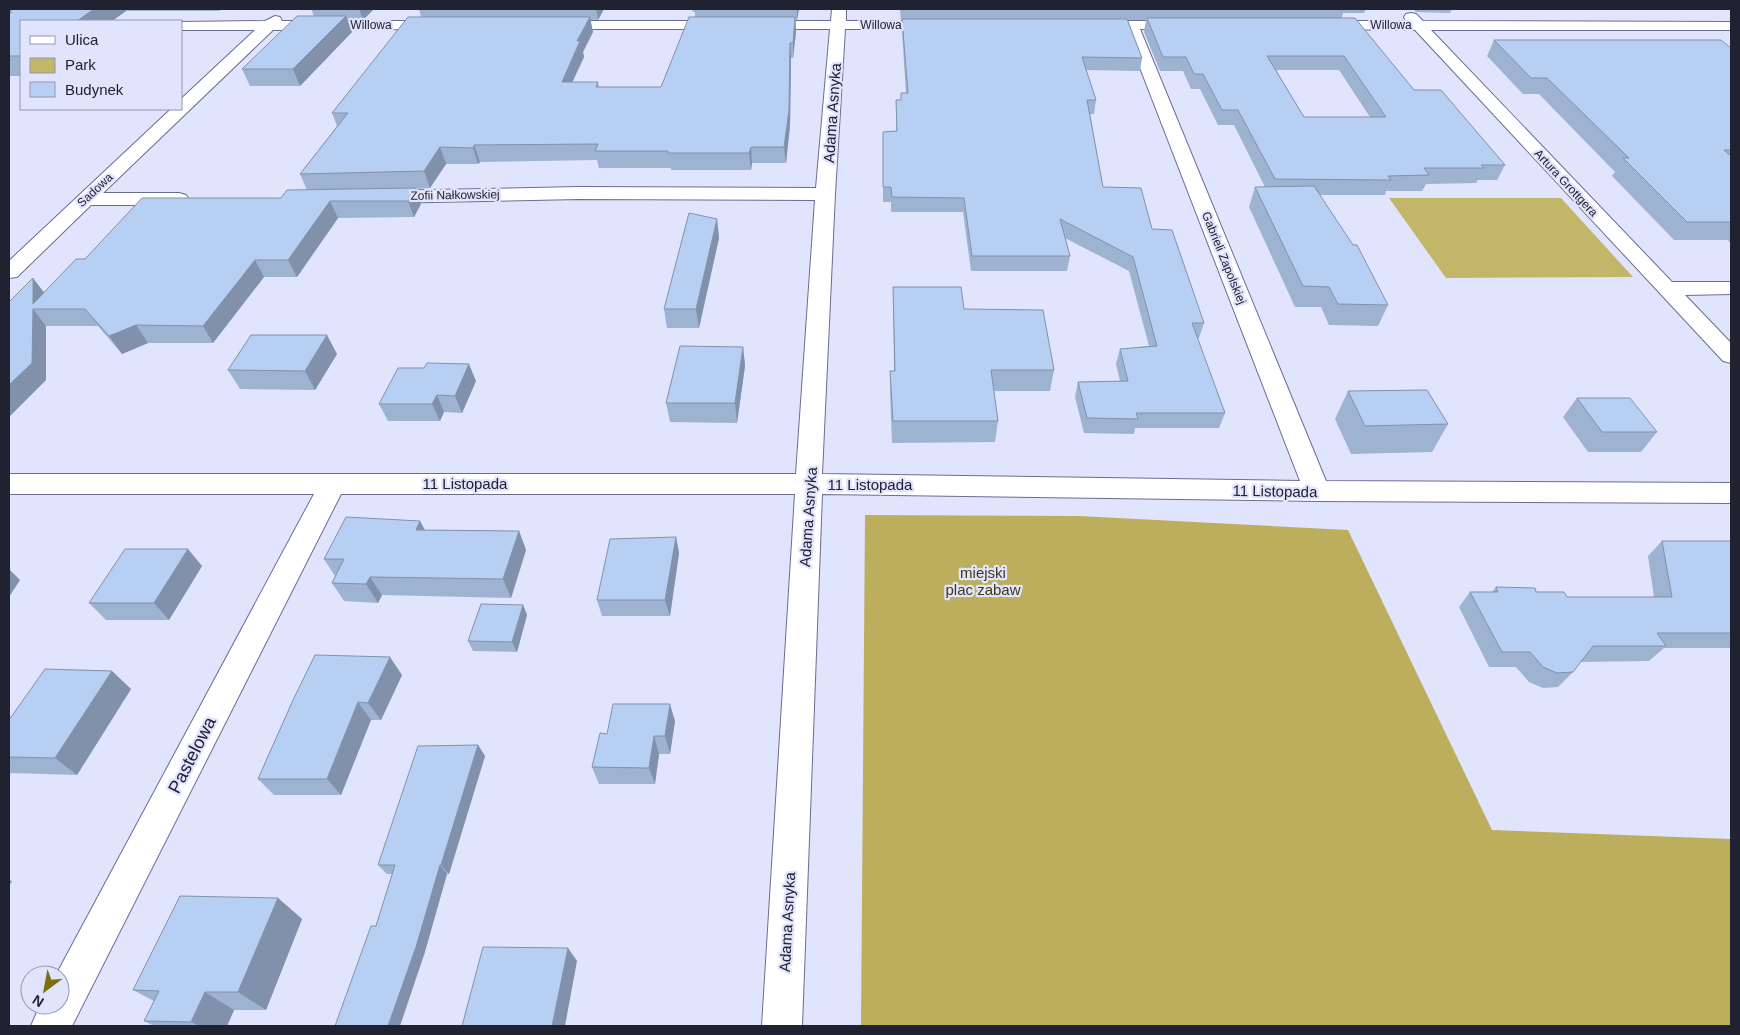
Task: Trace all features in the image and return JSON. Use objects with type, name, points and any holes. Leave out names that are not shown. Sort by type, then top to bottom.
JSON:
[{"type":"street","name":"Sadowa","points":[[182,108],[287,9]]},
{"type":"street","name":"Artura Grottgera","points":[[1403,9],[1731,356]]},
{"type":"street","points":[[1689,9],[1731,39]]},
{"type":"street","name":"Willowa","points":[[545,25],[839,17],[952,25]]},
{"type":"street","name":"Adama Asnyka","points":[[782,1026],[805,549],[825,194],[839,17]]},
{"type":"street","name":"Willowa","points":[[182,26],[458,25]]},
{"type":"street","points":[[1075,25],[1201,25]]},
{"type":"street","name":"Gabrieli Zapolskiej","points":[[1131,25],[1317,491]]},
{"type":"street","name":"Willowa","points":[[1310,25],[1731,26]]},
{"type":"street","name":"Sadowa","points":[[9,272],[180,110]]},
{"type":"street","name":"Zofii Nałkowskiej","points":[[360,198],[579,193],[825,194]]},
{"type":"street","points":[[85,199],[200,199]]},
{"type":"street","points":[[1666,289],[1731,288]]},
{"type":"street","name":"Pastelowa","points":[[51,1026],[333,483]]},
{"type":"street","name":"11 Listopada","points":[[9,484],[810,484],[1317,491],[1731,493]]},
{"type":"green space","points":[[1389,198],[1561,198],[1633,277],[1446,278]]},
{"type":"green space","name":"miejski plac zabaw","points":[[865,515],[1079,516],[1348,530],[1492,830],[1731,839],[1731,1026],[861,1026]]},
{"type":"building","points":[[11,9],[94,9],[78,20],[20,20],[20,56],[9,56],[9,13],[11,13]]},
{"type":"building","points":[[297,16],[346,16],[293,69],[242,69]]},
{"type":"building","points":[[408,17],[590,17],[577,41],[580,41],[562,82],[598,82],[596,87],[661,87],[689,17],[795,17],[793,43],[790,43],[789,110],[784,147],[751,147],[749,153],[668,153],[668,151],[595,151],[598,144],[474,145],[473,148],[440,147],[424,171],[300,174],[348,113],[332,113]]},
{"type":"building","points":[[1147,18],[1355,18],[1414,90],[1441,90],[1505,165],[1481,165],[1484,168],[1424,168],[1429,175],[1388,176],[1391,180],[1275,179],[1238,110],[1222,110],[1203,74],[1194,74],[1186,57],[1163,57]],"holes":[[[1267,56],[1344,56],[1386,117],[1304,117]]]},
{"type":"building","points":[[902,19],[1127,19],[1142,58],[1082,57],[1096,100],[1087,100],[1103,187],[1141,188],[1152,229],[1172,230],[1204,323],[1192,323],[1225,413],[1136,413],[1138,419],[1087,418],[1078,382],[1128,381],[1120,349],[1157,346],[1133,257],[1060,219],[1070,256],[972,256],[964,198],[892,197],[891,187],[883,187],[883,132],[897,131],[896,100],[901,100],[901,93],[908,93]]},
{"type":"building","points":[[1494,40],[1721,40],[1731,48],[1731,150],[1724,150],[1731,156],[1731,222],[1687,222],[1623,158],[1629,158],[1547,78],[1531,78]]},
{"type":"building","points":[[1314,186],[1353,245],[1357,245],[1388,305],[1338,304],[1329,287],[1303,286],[1255,187]]},
{"type":"building","points":[[415,188],[408,201],[330,201],[288,260],[255,260],[203,326],[136,325],[109,336],[85,309],[33,309],[32,363],[9,385],[9,302],[33,278],[33,304],[76,259],[85,259],[142,198],[281,198],[287,190]]},
{"type":"building","points":[[689,213],[717,219],[696,309],[664,309]]},
{"type":"building","points":[[893,287],[961,287],[964,309],[1043,310],[1054,370],[991,370],[998,421],[893,421],[890,371],[895,371]]},
{"type":"building","points":[[251,335],[327,335],[305,371],[228,370]]},
{"type":"building","points":[[680,346],[743,347],[735,403],[666,403]]},
{"type":"building","points":[[427,363],[469,364],[455,396],[437,395],[432,404],[379,404],[398,368],[424,368]]},
{"type":"building","points":[[1427,390],[1448,424],[1365,426],[1348,391]]},
{"type":"building","points":[[1577,398],[1630,398],[1657,432],[1602,432]]},
{"type":"building","points":[[346,517],[420,521],[416,530],[519,531],[503,579],[370,577],[366,584],[332,583],[344,559],[324,559]]},
{"type":"building","points":[[676,537],[665,600],[597,600],[610,539]]},
{"type":"building","points":[[1662,541],[1731,541],[1731,633],[1657,633],[1666,646],[1593,646],[1573,672],[1557,673],[1543,667],[1530,652],[1502,652],[1470,592],[1498,592],[1496,587],[1535,588],[1536,592],[1564,592],[1567,597],[1672,597]]},
{"type":"building","points":[[125,549],[188,549],[154,603],[89,603]]},
{"type":"building","points":[[481,604],[523,605],[512,642],[468,641]]},
{"type":"building","points":[[315,655],[390,657],[368,703],[358,702],[327,779],[258,779],[293,700]]},
{"type":"building","points":[[45,669],[112,671],[55,758],[9,757],[9,720]]},
{"type":"building","points":[[613,704],[670,704],[665,736],[654,736],[649,768],[592,767],[600,733],[607,734]]},
{"type":"building","points":[[478,745],[416,947],[388,1026],[335,1026],[371,926],[376,926],[395,865],[378,865],[418,746]]},
{"type":"building","points":[[180,896],[278,898],[238,992],[205,992],[191,1022],[144,1021],[159,991],[133,990]]},
{"type":"building","points":[[483,947],[568,948],[552,1026],[462,1026]]}]
